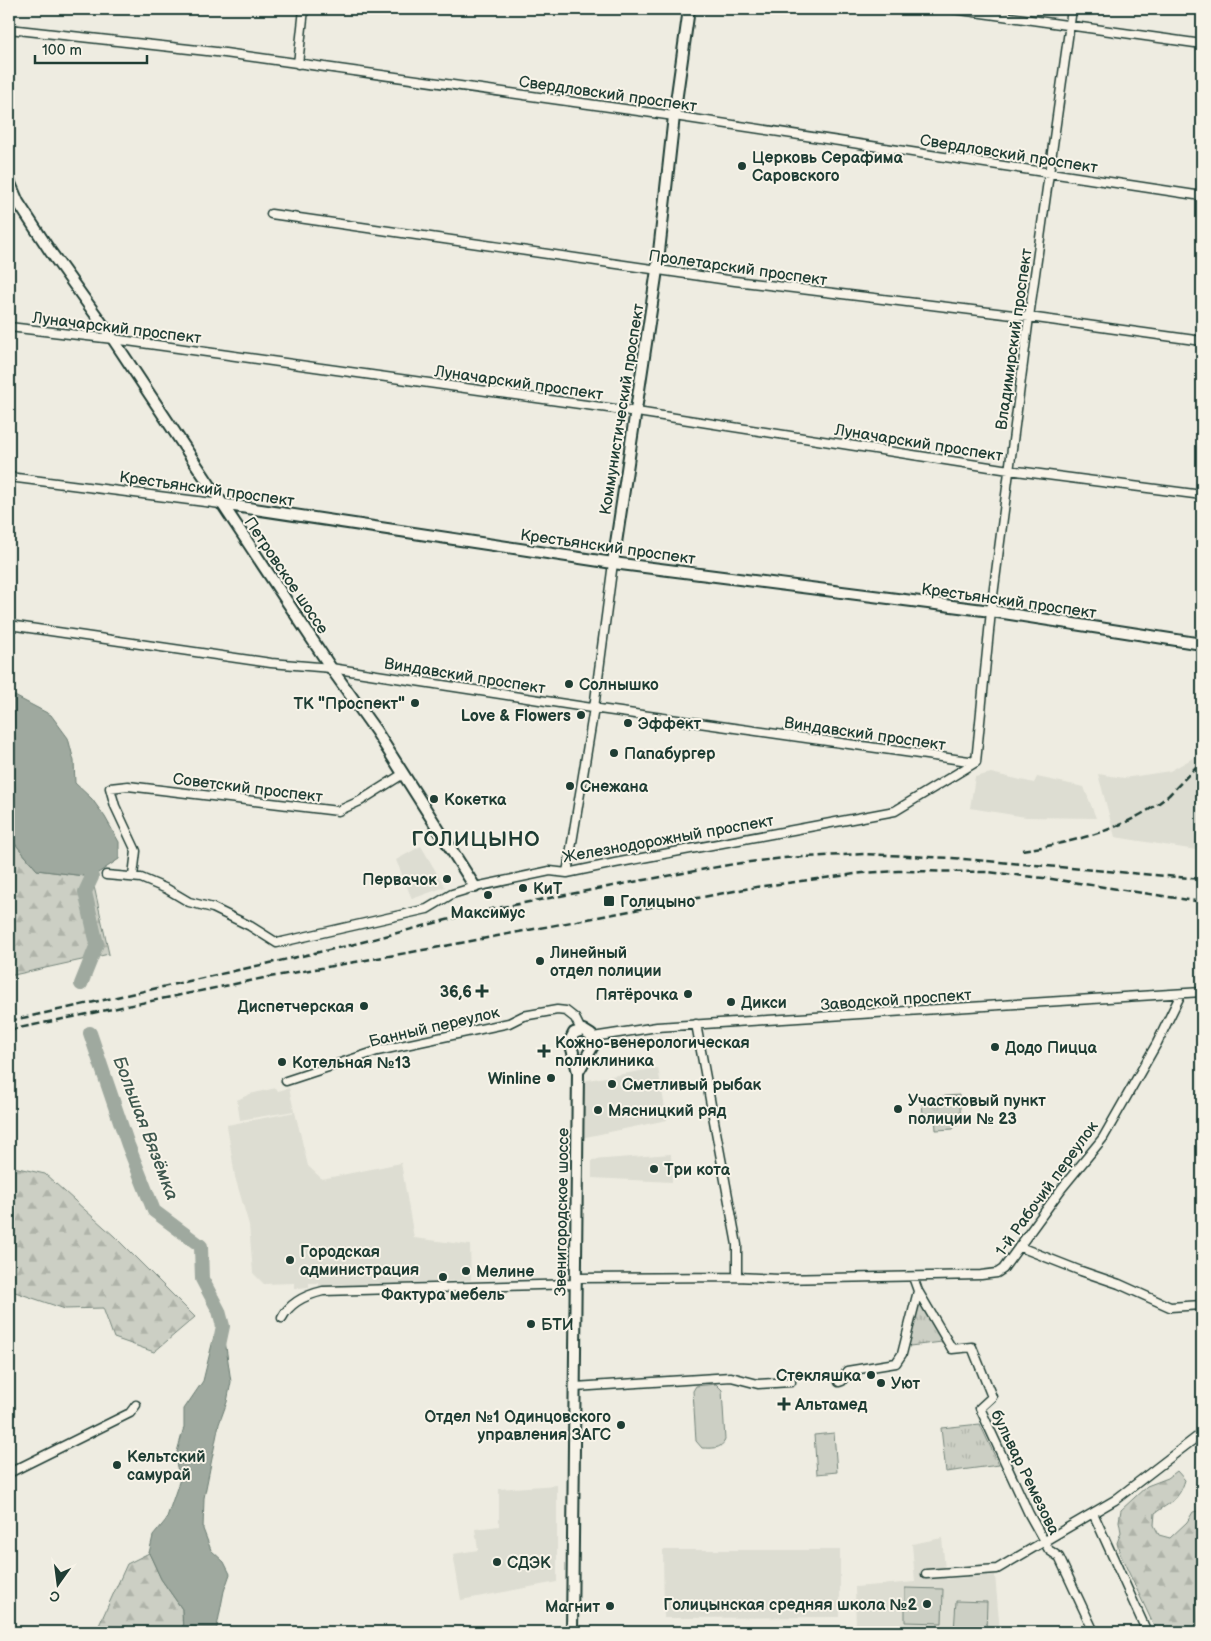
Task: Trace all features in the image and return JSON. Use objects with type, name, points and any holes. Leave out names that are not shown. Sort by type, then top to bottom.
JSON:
[{"type":"street","points":[[298,64],[304,9]]},
{"type":"street","name":"Коммунистический проспект","points":[[567,873],[594,708],[613,563],[637,412],[657,270],[674,116],[689,9]]},
{"type":"street","points":[[953,9],[1202,44]]},
{"type":"street","name":"Владимирский проспект","points":[[976,762],[991,611],[1029,317],[1072,9]]},
{"type":"street","name":"Свердловский проспект","points":[[9,29],[225,53],[674,116],[1202,196]]},
{"type":"street","name":"Петровское шоссе","points":[[9,181],[23,210],[113,339],[221,504],[376,731],[475,887]]},
{"type":"street","name":"Пролетарский проспект","points":[[271,214],[744,282],[1029,317],[1202,341]]},
{"type":"street","name":"Луначарский проспект","points":[[9,327],[113,339],[637,412],[1009,470],[1202,495]]},
{"type":"street","name":"Крестьянский проспект","points":[[9,477],[221,504],[613,563],[991,611],[1202,644]]},
{"type":"street","name":"Виндавский проспект","points":[[9,625],[271,663],[332,668],[594,708],[976,762]]},
{"type":"street","name":"Железнодорожный проспект","points":[[106,875],[142,878],[167,889],[189,902],[213,908],[250,926],[277,943],[427,909],[452,894],[475,887],[550,871],[567,873],[895,811],[976,762]]},
{"type":"street","name":"Советский проспект","points":[[133,876],[136,851],[110,788],[128,786],[338,811],[360,801],[403,774]]},
{"type":"street","name":"Заводской проспект","points":[[593,1037],[640,1028],[1202,992]]},
{"type":"street","name":"1-й Рабочий переулок","points":[[282,1318],[290,1306],[300,1299],[323,1291],[576,1281],[737,1277],[779,1279],[981,1276],[997,1273],[1003,1269],[1062,1188],[1103,1138],[1157,1043],[1181,994]]},
{"type":"street","name":"Банный переулок","points":[[286,1081],[377,1052],[509,1023],[523,1016],[556,1010],[566,1011],[575,1018],[581,1030]]},
{"type":"street","points":[[696,1024],[737,1244],[737,1277]]},
{"type":"street","points":[[588,1031],[593,1037],[594,1044],[578,1072],[570,1044],[571,1036],[574,1032],[588,1031]]},
{"type":"street","points":[[571,1048],[579,1054],[588,1052]]},
{"type":"street","name":"Звенигородское шоссе","points":[[572,1632],[578,1072]]},
{"type":"street","points":[[1020,1247],[1080,1272],[1119,1284],[1170,1307],[1202,1305]]},
{"type":"street","name":"бульвар Ремезова","points":[[913,1277],[918,1291],[952,1349],[972,1347],[992,1397],[980,1408],[1029,1514],[1049,1550],[1059,1557],[1094,1632]]},
{"type":"street","points":[[839,1382],[842,1381],[847,1371],[896,1363],[902,1354],[918,1291]]},
{"type":"street","points":[[574,1387],[731,1377],[758,1384],[791,1382]]},
{"type":"street","points":[[9,1473],[130,1413],[136,1405]]},
{"type":"street","points":[[926,1574],[997,1569],[1115,1500],[1202,1433]]},
{"type":"street","points":[[1094,1513],[1147,1632]]},
{"type":"shaded area","points":[[9,693],[51,715],[68,738],[74,761],[75,783],[92,799],[119,842],[119,859],[92,877],[37,870],[12,840],[9,827]]},
{"type":"shaded area","points":[[1202,753],[1202,851],[1115,837],[1098,774],[1124,778],[1170,771]]},
{"type":"shaded area","points":[[991,773],[1034,783],[1037,777],[1084,787],[1096,818],[1026,817],[970,808],[975,777]]},
{"type":"shaded area","points":[[421,846],[445,887],[412,899],[396,860]]},
{"type":"shaded area","points":[[658,1068],[667,1120],[581,1138],[582,1081]]},
{"type":"shaded area","points":[[276,1088],[278,1091],[289,1088],[294,1111],[240,1120],[237,1100],[250,1094]]},
{"type":"shaded area","points":[[295,1112],[308,1166],[322,1179],[401,1163],[414,1238],[470,1245],[471,1280],[319,1287],[319,1283],[309,1283],[309,1287],[299,1288],[294,1288],[294,1283],[264,1284],[253,1273],[249,1225],[235,1177],[227,1125]]},
{"type":"shaded area","points":[[671,1154],[672,1182],[592,1178],[592,1160]]},
{"type":"shaded area","points":[[223,1326],[231,1382],[227,1402],[219,1424],[204,1498],[203,1529],[211,1550],[224,1562],[230,1574],[224,1591],[216,1632],[183,1632],[182,1609],[161,1579],[149,1553],[153,1536],[166,1520],[180,1479],[175,1459],[184,1427],[184,1409],[203,1381],[214,1336]]},
{"type":"shaded area","points":[[557,1485],[557,1582],[461,1600],[453,1554],[478,1550],[475,1529],[499,1526],[499,1489]]},
{"type":"shaded area","name":"Голицынская средняя школа №2","points":[[942,1538],[946,1579],[995,1575],[1000,1632],[856,1632],[855,1587],[915,1582],[912,1544]]},
{"type":"shaded area","points":[[663,1550],[840,1550],[840,1617],[664,1618]]},
{"type":"green space","points":[[9,827],[12,840],[37,870],[92,877],[109,954],[9,976]]},
{"type":"green space","points":[[959,1095],[961,1120],[953,1129],[936,1130],[935,1116],[923,1117],[922,1098]]},
{"type":"green space","points":[[9,1166],[45,1174],[114,1236],[195,1317],[154,1352],[114,1338],[103,1308],[65,1309],[9,1290]]},
{"type":"green space","points":[[918,1301],[921,1301],[942,1342],[910,1346],[907,1341]]},
{"type":"green space","points":[[716,1384],[722,1390],[725,1440],[718,1447],[702,1448],[696,1441],[693,1391],[696,1386]]},
{"type":"green space","points":[[980,1424],[999,1465],[946,1472],[941,1428]]},
{"type":"green space","points":[[834,1433],[837,1472],[817,1474],[814,1435]]},
{"type":"green space","points":[[1177,1471],[1185,1480],[1183,1487],[1174,1500],[1155,1513],[1154,1525],[1159,1535],[1170,1538],[1187,1522],[1193,1512],[1202,1510],[1202,1632],[1157,1632],[1120,1554],[1117,1543],[1121,1532],[1119,1521],[1121,1510],[1147,1486],[1168,1478]]},
{"type":"green space","points":[[149,1553],[161,1579],[182,1609],[183,1632],[96,1632],[127,1564]]},
{"type":"green space","points":[[905,1588],[943,1589],[942,1623],[905,1622]]},
{"type":"green space","points":[[956,1601],[987,1602],[986,1632],[954,1632]]},
{"type":"waterway","name":"Большая Вязёмка","points":[[81,984],[97,944],[85,892],[92,877],[83,861]]},
{"type":"waterway","name":"Большая Вязёмка","points":[[90,1033],[128,1145],[154,1211],[201,1246],[202,1279],[219,1311],[223,1326],[219,1345]]},
{"type":"railway","points":[[1022,850],[1099,833],[1136,817],[1169,795],[1196,767]]},
{"type":"railway","points":[[9,1021],[351,945],[477,912],[734,864],[783,858],[864,854],[952,858],[1202,879]]},
{"type":"railway","points":[[9,1030],[264,978],[756,887],[863,873],[898,871],[988,872],[1052,879],[1202,902]]},
{"type":"place","name":"Церковь Серафима Саровского","points":[[742,166]]},
{"type":"place","name":"Солнышко","points":[[569,684]]},
{"type":"place","name":"ТК \"Проспект\"","points":[[415,703]]},
{"type":"place","name":"Love & Flowers","points":[[581,715]]},
{"type":"place","name":"Эффект","points":[[628,723]]},
{"type":"place","name":"Папабургер","points":[[614,753]]},
{"type":"place","name":"Снежана","points":[[570,786]]},
{"type":"place","name":"Кокетка","points":[[434,799]]},
{"type":"place","name":"Первачок","points":[[447,879]]},
{"type":"place","name":"КиТ","points":[[523,888]]},
{"type":"place","name":"Максимус","points":[[488,895]]},
{"type":"place","name":"Голицыно","points":[[609,901]]},
{"type":"place","name":"Линейный отдел полиции","points":[[540,961]]},
{"type":"place","name":"36,6","points":[[482,991]]},
{"type":"place","name":"Пятёрочка","points":[[688,994]]},
{"type":"place","name":"Дикси","points":[[731,1002]]},
{"type":"place","name":"Диспетчерская","points":[[364,1006]]},
{"type":"place","name":"Додо Пицца","points":[[995,1047]]},
{"type":"place","name":"Кожно-венерологическая поликлиника","points":[[544,1051]]},
{"type":"place","name":"Котельная №13","points":[[282,1062]]},
{"type":"place","name":"Winline","points":[[551,1078]]},
{"type":"place","name":"Сметливый рыбак","points":[[612,1084]]},
{"type":"place","name":"Участковый пункт полиции № 23","points":[[898,1109]]},
{"type":"place","name":"Мясницкий ряд","points":[[598,1110]]},
{"type":"place","name":"Три кота","points":[[654,1169]]},
{"type":"place","name":"Городская администрация","points":[[290,1260]]},
{"type":"place","name":"Мелине","points":[[466,1271]]},
{"type":"place","name":"Фактура мебель","points":[[443,1277]]},
{"type":"place","name":"БТИ","points":[[531,1324]]},
{"type":"place","name":"Стекляшка","points":[[871,1375]]},
{"type":"place","name":"Уют","points":[[881,1383]]},
{"type":"place","name":"Альтамед","points":[[784,1404]]},
{"type":"place","name":"Отдел №1 Одинцовского управления ЗАГС","points":[[621,1425]]},
{"type":"place","name":"Кельтский самурай","points":[[117,1465]]},
{"type":"place","name":"СДЭК","points":[[497,1562]]},
{"type":"place","name":"Голицынская средняя школа №2","points":[[927,1604]]},
{"type":"place","name":"Магнит","points":[[610,1606]]},
{"type":"district","name":"ГОЛИЦЫНО","points":[[476,839]]}]
